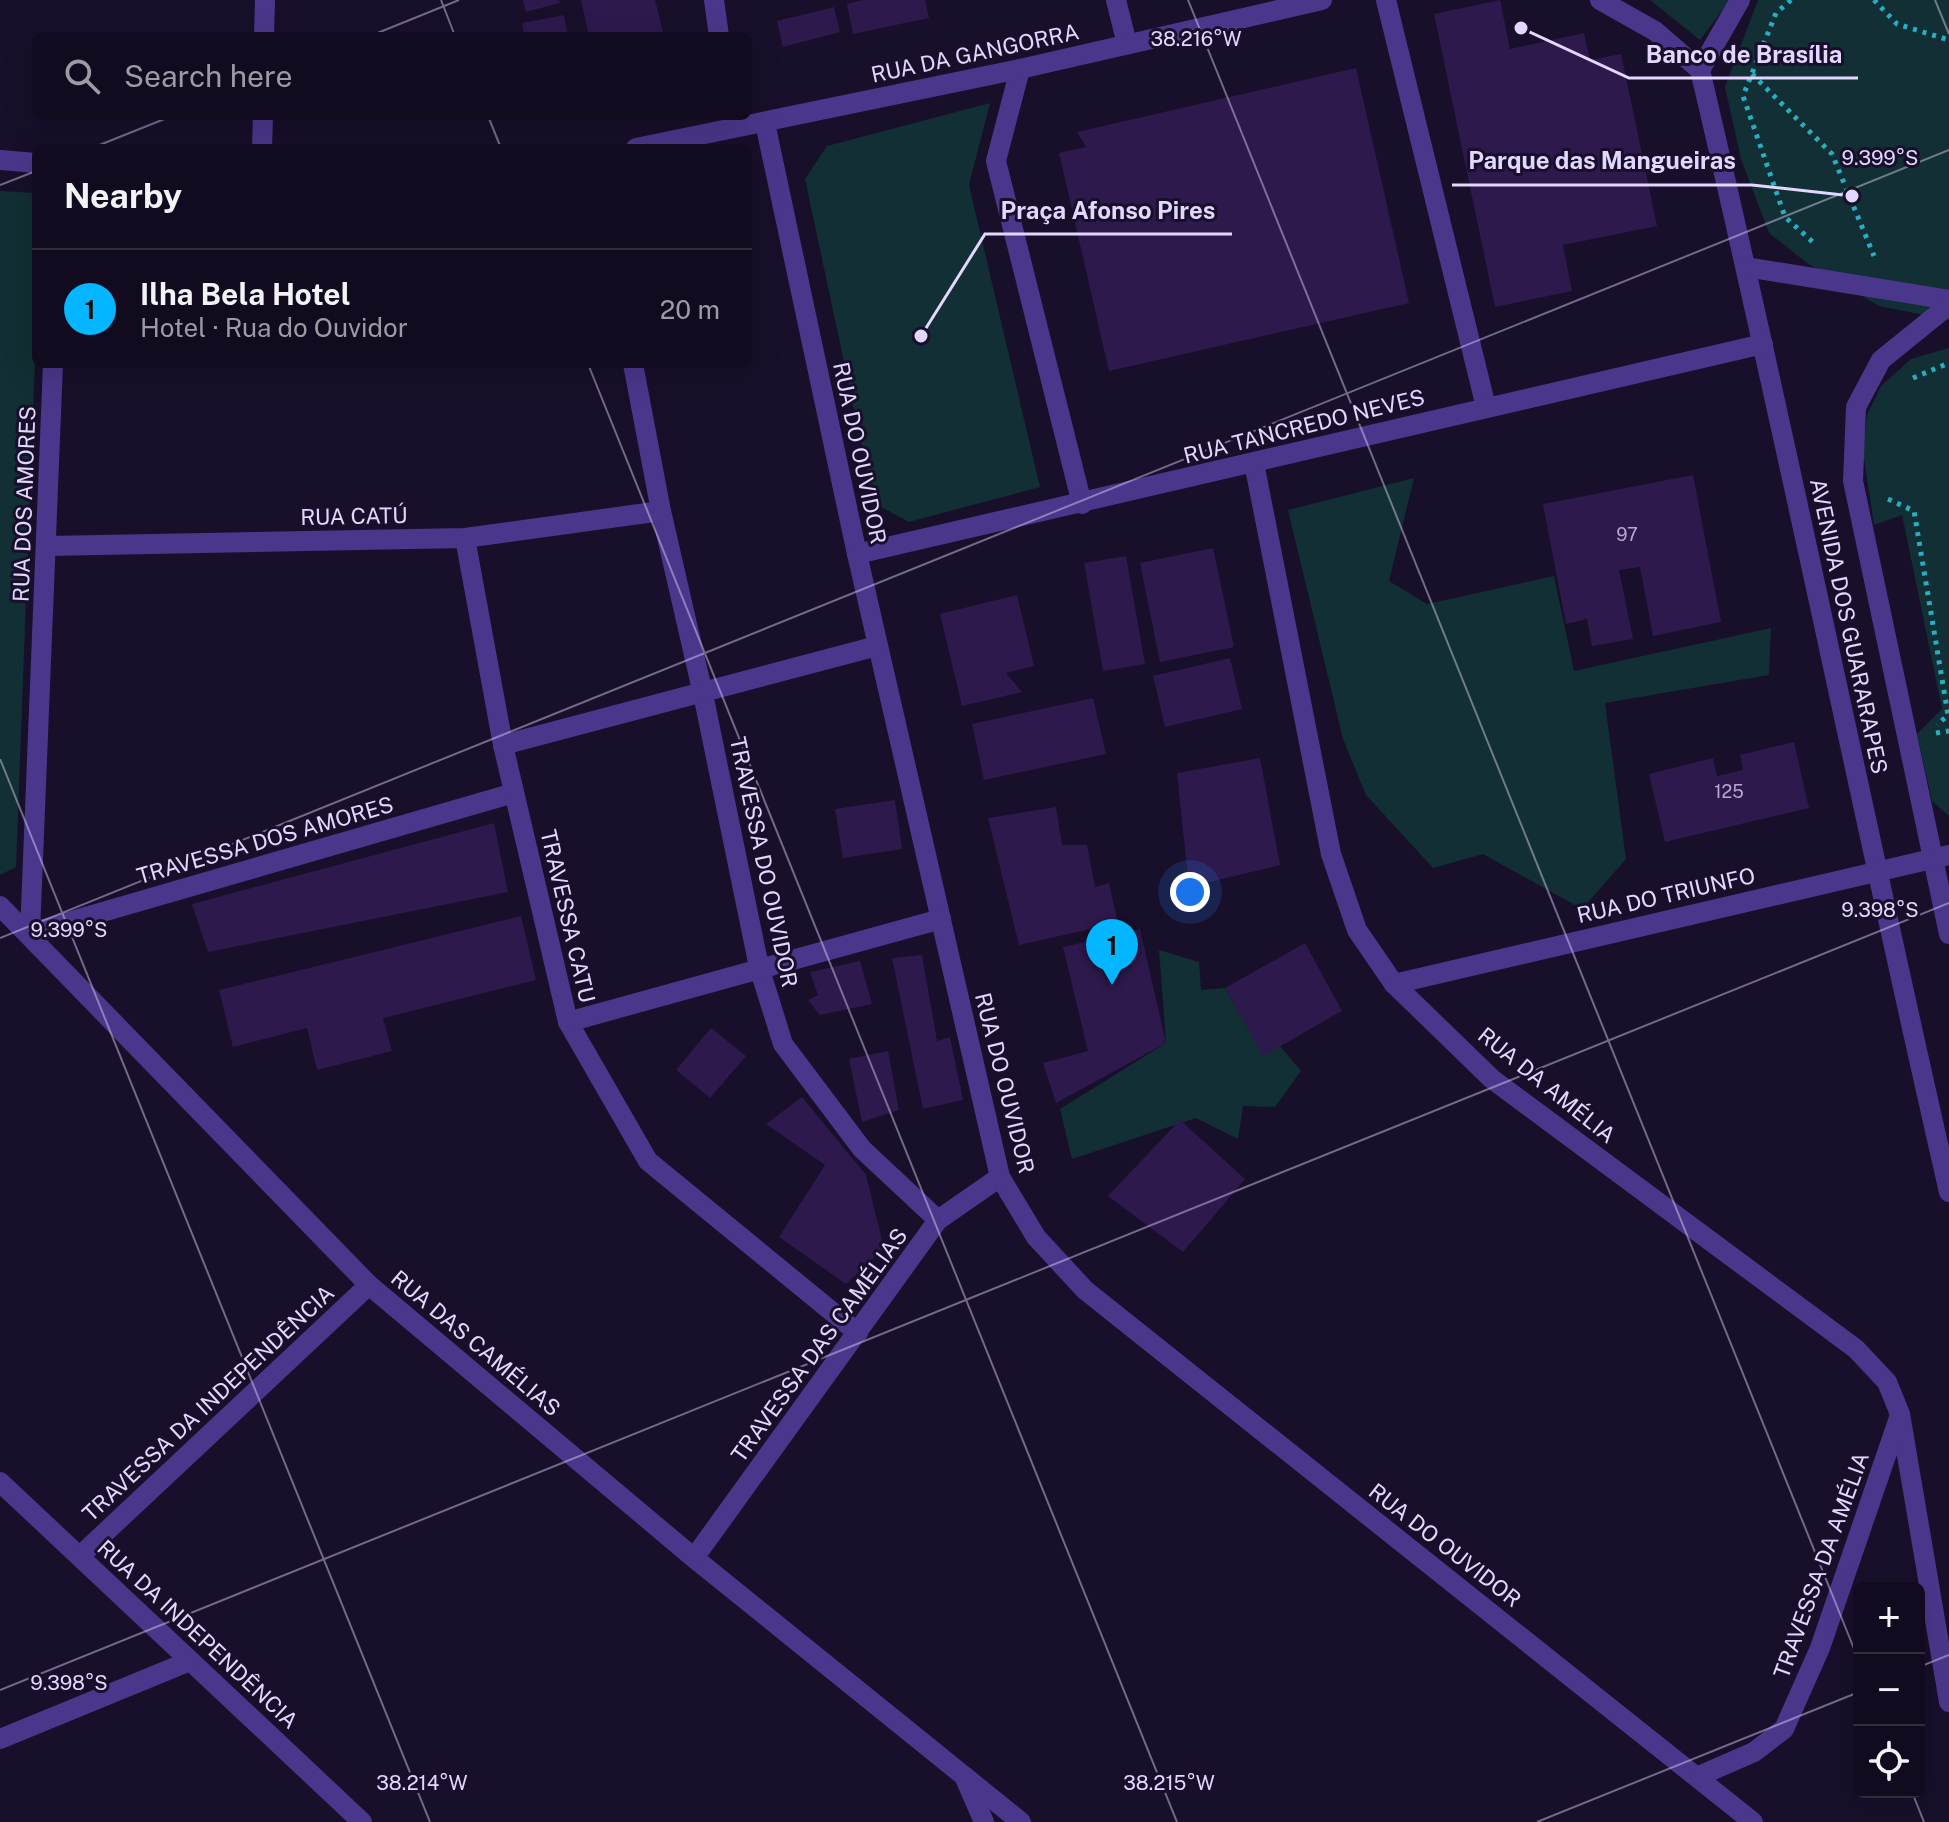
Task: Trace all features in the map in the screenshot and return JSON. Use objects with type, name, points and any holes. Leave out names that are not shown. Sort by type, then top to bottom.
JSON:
[{"type":"street","points":[[264,32],[265,0]]},
{"type":"street","points":[[714,0],[718,32]]},
{"type":"street","points":[[1116,0],[1127,44]]},
{"type":"street","name":"RUA DA GANGORRA","points":[[651,144],[732,123],[765,123],[1020,69],[1322,0]]},
{"type":"street","points":[[1386,0],[1486,407]]},
{"type":"street","points":[[1600,0],[1655,31],[1700,70],[1740,0]]},
{"type":"street","points":[[1020,69],[996,161],[1082,504]]},
{"type":"street","name":"AVENIDA DOS GUARARAPES","points":[[1700,70],[1826,621],[1875,870],[1949,1192]]},
{"type":"street","points":[[262,144],[263,120]]},
{"type":"street","name":"RUA DO OUVIDOR","points":[[765,123],[877,646],[1000,1177],[1036,1237],[1085,1290],[1753,1822]]},
{"type":"street","points":[[0,160],[32,163]]},
{"type":"street","points":[[1746,267],[1949,303]]},
{"type":"street","name":"AVENIDA DOS GUARARAPES","points":[[1949,303],[1881,360],[1856,407],[1853,481],[1941,857],[1949,934]]},
{"type":"street","name":"RUA TANCREDO NEVES","points":[[857,554],[1763,344]]},
{"type":"street","name":"RUA DOS AMORES","points":[[30,933],[53,368]]},
{"type":"street","name":"TRAVESSA DO OUVIDOR","points":[[634,368],[661,511],[703,694],[759,967],[783,1044],[862,1149],[938,1220]]},
{"type":"street","name":"RUA DA AMÉLIA","points":[[1254,463],[1331,854],[1357,930],[1394,984],[1492,1079],[1856,1349],[1887,1382],[1900,1414]]},
{"type":"street","name":"RUA CATÚ","points":[[47,546],[465,538],[661,511]]},
{"type":"street","name":"TRAVESSA CATU","points":[[465,538],[503,745],[568,1022],[648,1161],[858,1333]]},
{"type":"street","points":[[503,745],[877,646]]},
{"type":"street","name":"TRAVESSA DOS AMORES","points":[[30,933],[514,793]]},
{"type":"street","name":"RUA DO TRIUNFO","points":[[1394,984],[1941,857]]},
{"type":"street","name":"RUA DAS CAMÉLIAS","points":[[0,906],[30,933],[369,1285],[694,1558],[1021,1822]]},
{"type":"street","points":[[568,1022],[941,919]]},
{"type":"street","name":"TRAVESSA DAS CAMÉLIAS","points":[[694,1558],[938,1220],[1000,1177]]},
{"type":"street","name":"TRAVESSA DA INDEPENDÊNCIA","points":[[80,1556],[369,1285]]},
{"type":"street","points":[[1900,1414],[1949,1702]]},
{"type":"street","name":"TRAVESSA DA AMÉLIA","points":[[1699,1776],[1754,1752],[1784,1729],[1820,1648],[1900,1414]]},
{"type":"street","name":"RUA DA INDEPENDÊNCIA","points":[[0,1482],[362,1822]]},
{"type":"street","points":[[0,1739],[190,1661]]},
{"type":"street","name":"RUA DAS CAMÉLIAS","points":[[962,1772],[984,1822]]},
{"type":"path","points":[[1791,0],[1776,13],[1743,96],[1785,217],[1824,252]]},
{"type":"path","points":[[1874,0],[1897,24],[1949,40]]},
{"type":"path","points":[[1752,74],[1832,154],[1859,226],[1878,262]]},
{"type":"path","points":[[1909,381],[1949,363]]},
{"type":"path","points":[[1882,496],[1914,511],[1948,715],[1926,734]]},
{"type":"green space","points":[[1650,0],[1730,0],[1700,40]]},
{"type":"green space","points":[[1758,0],[1949,0],[1949,320],[1879,306],[1807,263],[1769,233],[1741,159],[1725,87]]},
{"type":"green space","points":[[990,103],[969,185],[1040,487],[909,522],[874,503],[805,179],[827,146]]},
{"type":"green space","points":[[0,191],[32,193],[32,368],[35,368],[16,867],[0,875]]},
{"type":"green space","points":[[1949,348],[1949,816],[1932,801],[1917,734],[1942,709],[1902,515],[1874,525],[1863,452],[1867,415],[1881,386],[1911,359]]},
{"type":"green space","points":[[1414,478],[1389,581],[1427,604],[1554,576],[1574,671],[1771,628],[1769,675],[1605,703],[1626,859],[1582,909],[1483,854],[1433,868],[1366,795],[1343,739],[1288,510]]},
{"type":"green space","points":[[1159,950],[1199,962],[1201,990],[1225,988],[1263,1055],[1280,1046],[1301,1071],[1275,1107],[1243,1106],[1238,1139],[1196,1118],[1072,1159],[1060,1109],[1166,1043]]},
{"type":"building","points":[[523,0],[559,0],[560,3],[526,12]]},
{"type":"building","points":[[581,0],[655,0],[663,32],[588,32]]},
{"type":"building","points":[[863,0],[925,0],[929,18],[853,34],[847,4]]},
{"type":"building","points":[[1500,0],[1510,49],[1584,33],[1590,60],[1621,54],[1657,226],[1563,245],[1572,291],[1495,307],[1434,14]]},
{"type":"building","points":[[834,7],[840,32],[783,47],[777,21]]},
{"type":"building","points":[[564,15],[567,32],[523,32],[522,23]]},
{"type":"building","points":[[1356,68],[1409,303],[1109,371],[1059,153],[1086,147],[1077,132]]},
{"type":"building","points":[[1693,475],[1721,622],[1653,636],[1640,567],[1619,570],[1633,639],[1592,646],[1587,619],[1566,624],[1543,504]]},
{"type":"building","points":[[1213,548],[1234,647],[1160,662],[1140,563]]},
{"type":"building","points":[[1126,556],[1145,664],[1103,671],[1084,563]]},
{"type":"building","points":[[1017,595],[1034,666],[1006,673],[1022,692],[962,706],[940,614]]},
{"type":"building","points":[[1230,658],[1242,709],[1165,727],[1153,676]]},
{"type":"building","points":[[1093,698],[1106,754],[984,780],[972,724]]},
{"type":"building","points":[[1794,742],[1809,808],[1665,842],[1649,774],[1713,758],[1717,776],[1743,770],[1740,755]]},
{"type":"building","points":[[1260,758],[1280,865],[1189,887],[1177,773]]},
{"type":"building","points":[[895,800],[902,849],[843,858],[835,809]]},
{"type":"building","points":[[1056,807],[1062,845],[1087,845],[1095,887],[1109,883],[1118,923],[1019,945],[988,818]]},
{"type":"building","points":[[494,823],[508,892],[208,952],[192,904]]},
{"type":"building","points":[[521,916],[536,980],[383,1018],[392,1051],[317,1070],[307,1028],[233,1047],[219,990]]},
{"type":"building","points":[[1140,929],[1166,1043],[1056,1103],[1043,1063],[1088,1051],[1063,947]]},
{"type":"building","points":[[1305,943],[1342,1011],[1263,1056],[1225,988]]},
{"type":"building","points":[[922,955],[937,1041],[950,1037],[963,1100],[923,1109],[892,958]]},
{"type":"building","points":[[860,961],[872,1004],[820,1015],[808,1000],[818,995],[810,972]]},
{"type":"building","points":[[711,1028],[746,1056],[710,1098],[676,1070]]},
{"type":"building","points":[[888,1051],[899,1110],[862,1122],[849,1059]]},
{"type":"building","points":[[802,1097],[866,1175],[884,1248],[846,1284],[779,1237],[825,1165],[766,1124]]},
{"type":"building","points":[[1180,1120],[1245,1179],[1183,1252],[1108,1196]]},
{"type":"place","name":"Banco de Brasília","points":[[1521,28]]},
{"type":"place","name":"Parque das Mangueiras","points":[[1852,196]]},
{"type":"place","name":"Praça Afonso Pires","points":[[921,336]]},
{"type":"place","name":"Ilha Bela Hotel","points":[[1112,985]]}]
